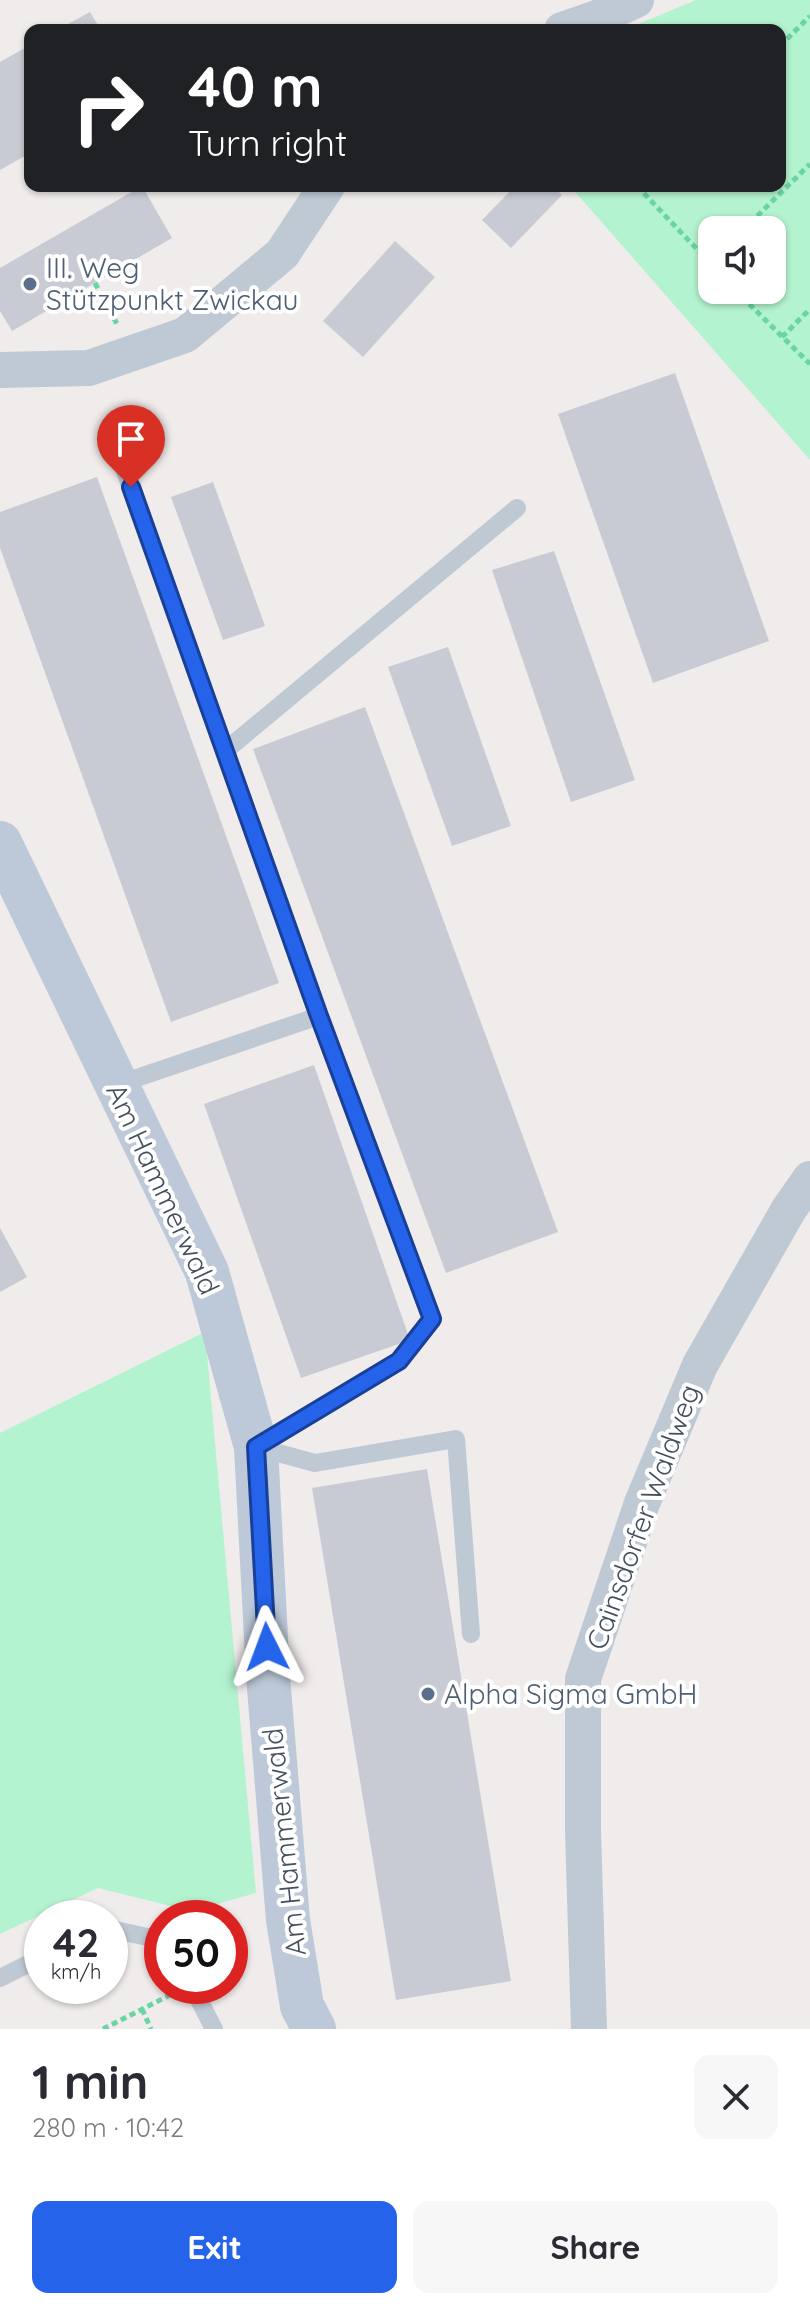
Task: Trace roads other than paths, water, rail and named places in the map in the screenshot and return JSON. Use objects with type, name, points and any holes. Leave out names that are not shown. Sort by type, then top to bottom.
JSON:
[{"type":"main road","name":"Am Hammerwald","points":[[0,843],[207,1272],[256,1447],[268,1676],[288,1920],[302,2006],[314,2029]]},
{"type":"street","points":[[580,24],[636,0]]},
{"type":"street","points":[[0,370],[89,368],[185,335],[282,254],[323,192]]},
{"type":"street","name":"Cainsdorfer Waldweg","points":[[589,2029],[583,1831],[583,1679],[642,1503],[700,1365],[789,1209],[810,1179]]},
{"type":"lane","points":[[120,457],[319,1016],[432,1319],[399,1361],[256,1447]]},
{"type":"lane","points":[[225,751],[517,508]]},
{"type":"lane","points":[[116,1085],[319,1016]]},
{"type":"lane","points":[[256,1447],[315,1463],[456,1439],[471,1634]]},
{"type":"lane","points":[[0,1978],[24,1966]]},
{"type":"lane","points":[[195,2004],[214,2029]]},
{"type":"place","name":"III. Weg Stützpunkt Zwickau","points":[[30,284]]},
{"type":"place","name":"Alpha Sigma GmbH","points":[[428,1694]]}]
